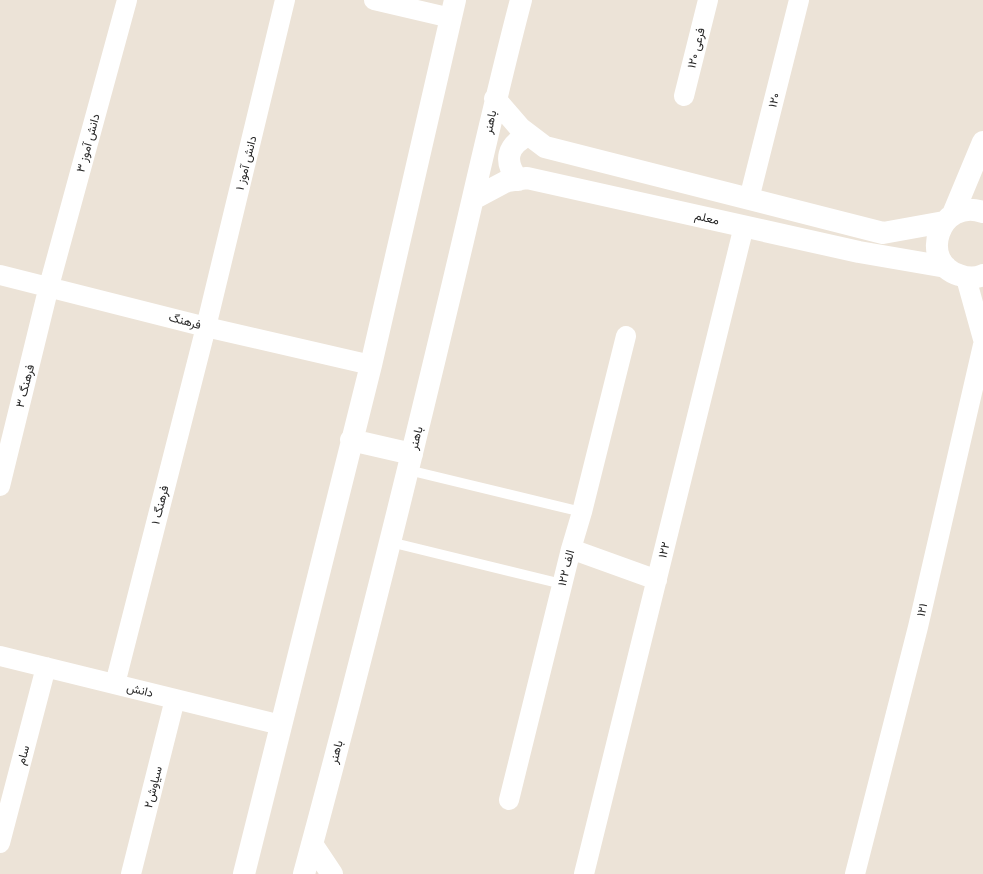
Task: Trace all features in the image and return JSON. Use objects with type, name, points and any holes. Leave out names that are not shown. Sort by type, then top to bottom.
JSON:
[{"type":"main road","name":"باهنر","points":[[304,874],[410,462],[473,199],[495,99],[521,0]]},
{"type":"main road","points":[[244,874],[370,365],[453,9]]},
{"type":"main road","points":[[495,99],[520,128],[545,147],[883,233],[949,218],[964,210],[976,209],[983,212]]},
{"type":"main road","points":[[518,180],[511,171],[508,160],[511,149],[518,140],[529,135]]},
{"type":"main road","points":[[978,278],[955,274],[946,267],[940,259],[937,245],[939,231],[949,218],[983,142]]},
{"type":"main road","name":"معلم","points":[[473,199],[508,181],[527,178],[859,252],[946,267]]},
{"type":"main road","points":[[351,440],[410,462]]},
{"type":"main road","points":[[312,844],[332,874]]},
{"type":"street","name":"دانش آموز ۳","points":[[49,286],[126,0]]},
{"type":"street","name":"دانش آموز ۱","points":[[206,327],[285,0]]},
{"type":"street","points":[[374,0],[453,9]]},
{"type":"street","name":"۱۲۰ فرعی","points":[[684,96],[708,0]]},
{"type":"street","name":"۱۲۰","points":[[749,199],[799,0]]},
{"type":"street","name":"۱۲۲","points":[[584,874],[744,226]]},
{"type":"street","name":"فرهنگ","points":[[0,275],[49,286],[206,327],[370,365]]},
{"type":"street","points":[[978,278],[983,339]]},
{"type":"street","name":"فرهنگ ۳","points":[[0,486],[49,286]]},
{"type":"street","name":"فرهنگ ۱","points":[[115,684],[206,327]]},
{"type":"street","name":"۱۲۲ الف","points":[[509,800],[562,584],[582,512],[626,336]]},
{"type":"street","name":"۱۲۱","points":[[855,874],[918,627],[983,345]]},
{"type":"street","points":[[571,549],[657,580]]},
{"type":"street","name":"دانش","points":[[0,656],[281,725]]},
{"type":"street","name":"سام","points":[[0,843],[46,667]]},
{"type":"street","name":"سیاوش۲","points":[[132,874],[175,699]]},
{"type":"lane","points":[[410,462],[582,512]]},
{"type":"lane","points":[[390,542],[562,584]]}]
